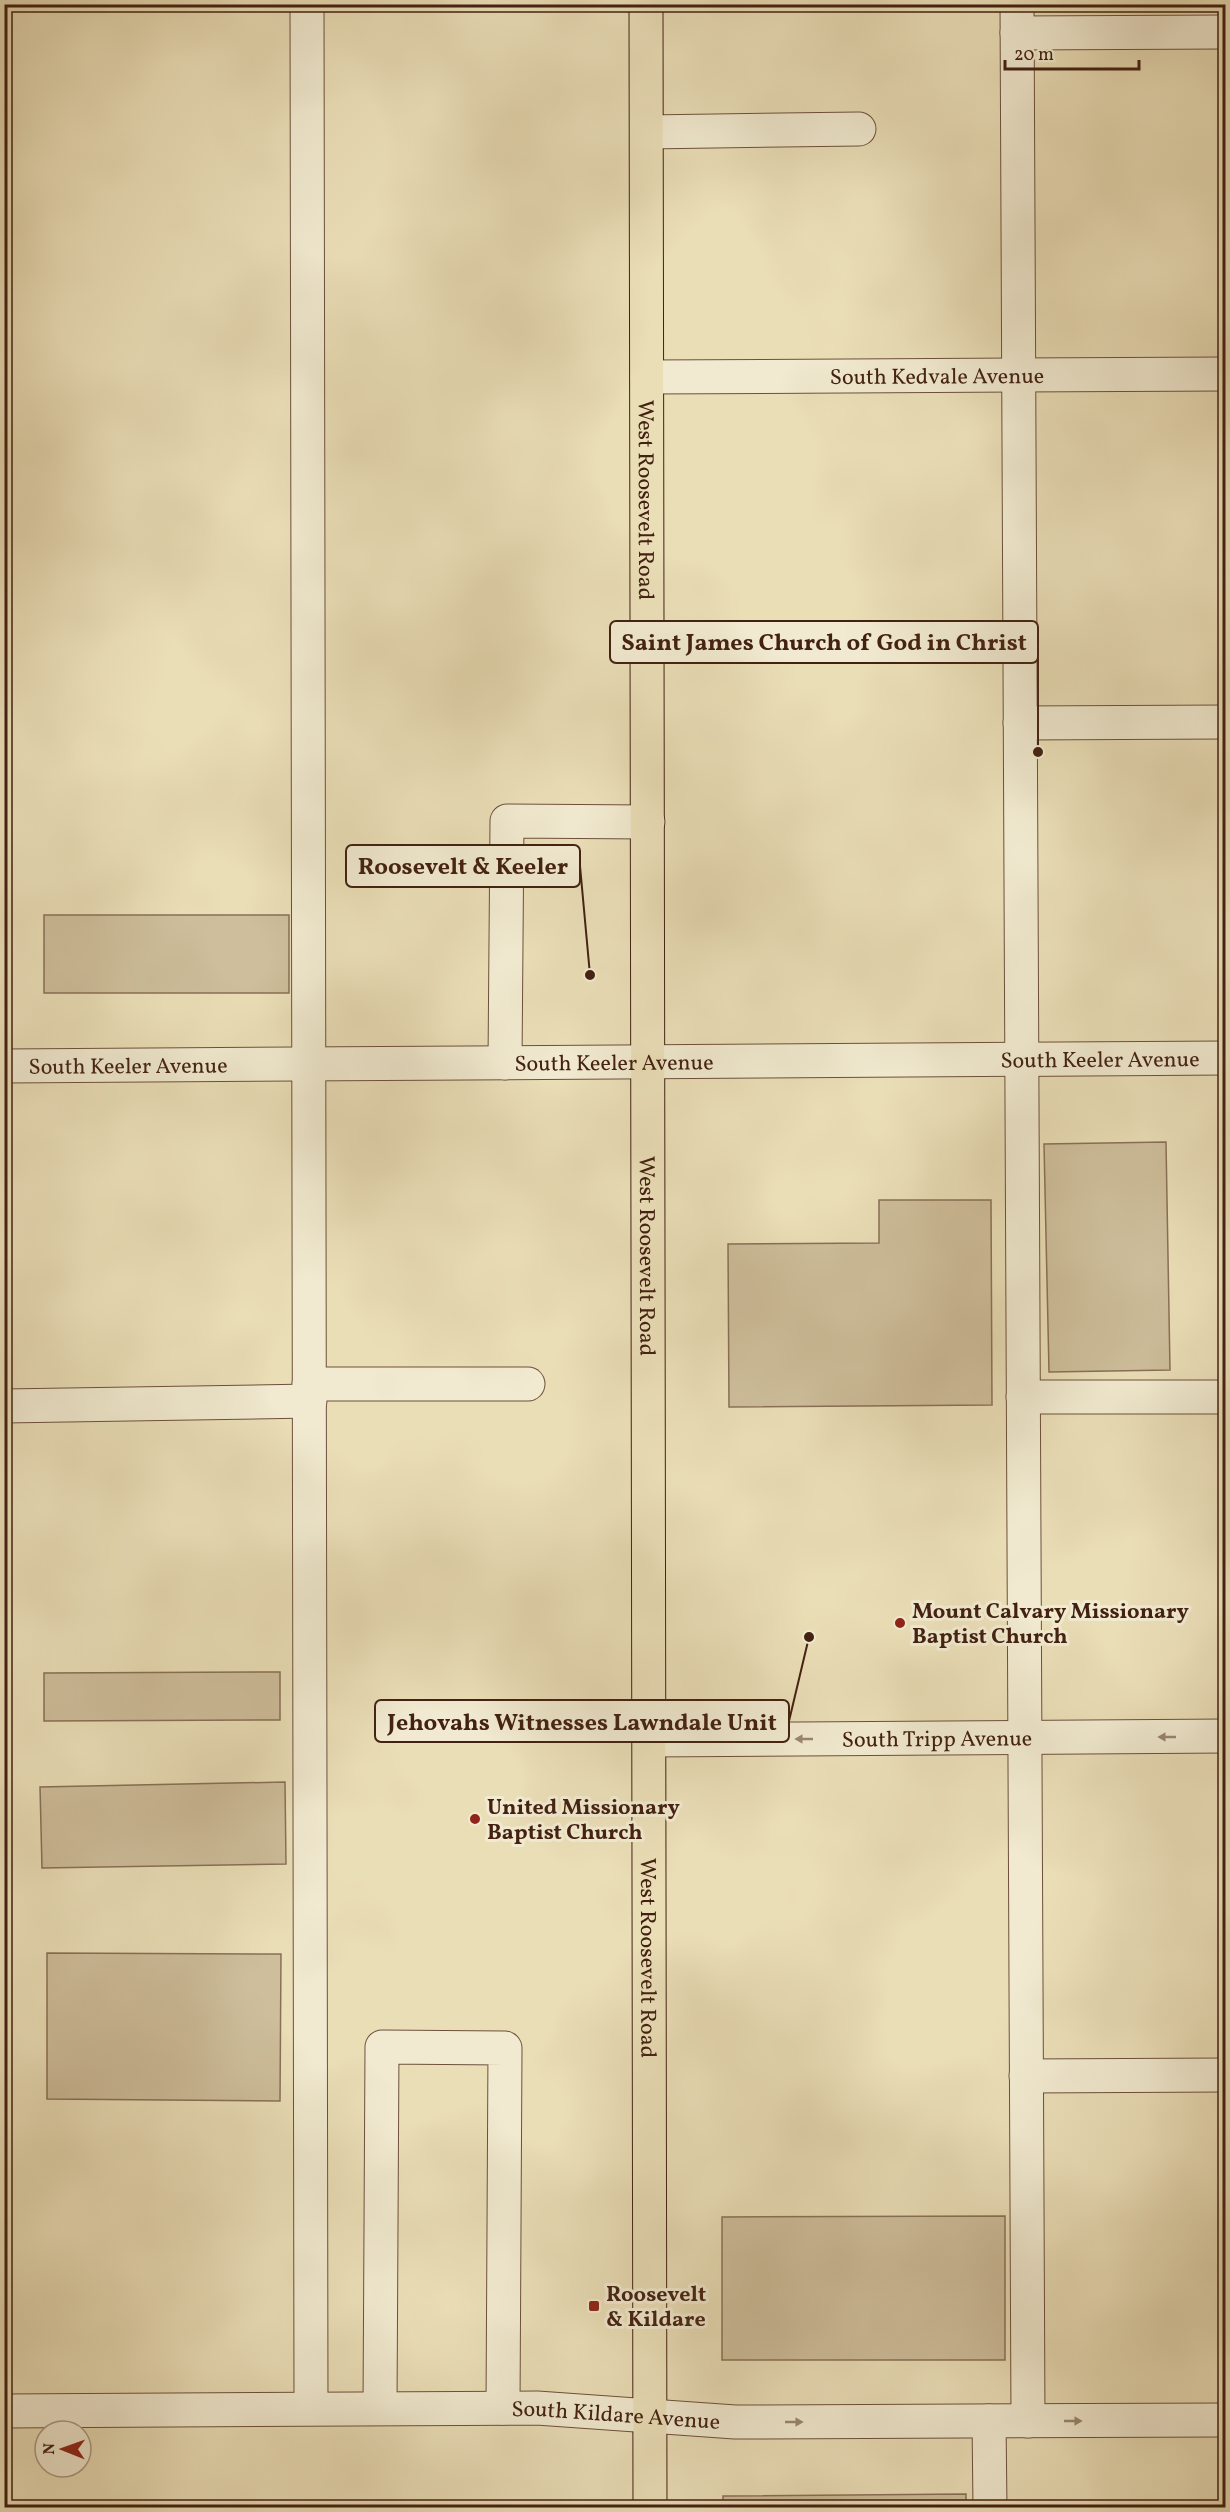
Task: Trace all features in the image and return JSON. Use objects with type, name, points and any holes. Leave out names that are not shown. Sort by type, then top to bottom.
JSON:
[{"type":"main road","name":"West Roosevelt Road","points":[[646,4],[650,2508]]},
{"type":"street","points":[[307,4],[311,2408]]},
{"type":"street","points":[[1028,2421],[1017,19],[1226,32]]},
{"type":"street","points":[[647,132],[860,129]]},
{"type":"street","name":"South Kedvale Avenue","points":[[647,377],[1226,374]]},
{"type":"street","points":[[1020,723],[1226,722]]},
{"type":"street","points":[[505,1063],[507,821],[648,822]]},
{"type":"street","name":"South Keeler Avenue","points":[[4,1066],[1226,1058]]},
{"type":"street","points":[[4,1406],[528,1384]]},
{"type":"street","points":[[1023,1397],[1226,1397]]},
{"type":"street","name":"South Tripp Avenue","points":[[649,1740],[1226,1736]]},
{"type":"street","points":[[380,2408],[382,2047],[505,2048],[503,2408]]},
{"type":"street","points":[[1026,2076],[1226,2075]]},
{"type":"street","name":"South Kildare Avenue","points":[[4,2411],[537,2408],[735,2422],[1226,2420]]},
{"type":"street","points":[[989,2421],[990,2508]]},
{"type":"shaded area","points":[[44,915],[289,915],[289,993],[44,993]]},
{"type":"shaded area","points":[[1166,1142],[1170,1370],[1049,1372],[1044,1144]]},
{"type":"shaded area","points":[[879,1200],[991,1200],[992,1405],[729,1407],[728,1244],[879,1243]]},
{"type":"shaded area","points":[[280,1672],[280,1720],[44,1721],[44,1673]]},
{"type":"shaded area","points":[[285,1782],[286,1864],[42,1868],[40,1787]]},
{"type":"shaded area","points":[[47,1953],[281,1954],[280,2101],[47,2099]]},
{"type":"shaded area","points":[[1005,2216],[1005,2360],[722,2360],[722,2217]]},
{"type":"shaded area","points":[[966,2494],[966,2507],[723,2507],[723,2496]]},
{"type":"place","name":"Saint James Church of God in Christ","points":[[1038,752]]},
{"type":"place","name":"Roosevelt & Keeler","points":[[590,975]]},
{"type":"place","name":"Mount Calvary Missionary Baptist Church","points":[[900,1623]]},
{"type":"place","name":"Jehovahs Witnesses Lawndale Unit","points":[[809,1637]]},
{"type":"place","name":"United Missionary Baptist Church","points":[[475,1819]]},
{"type":"place","name":"Roosevelt & Kildare","points":[[594,2306]]}]
